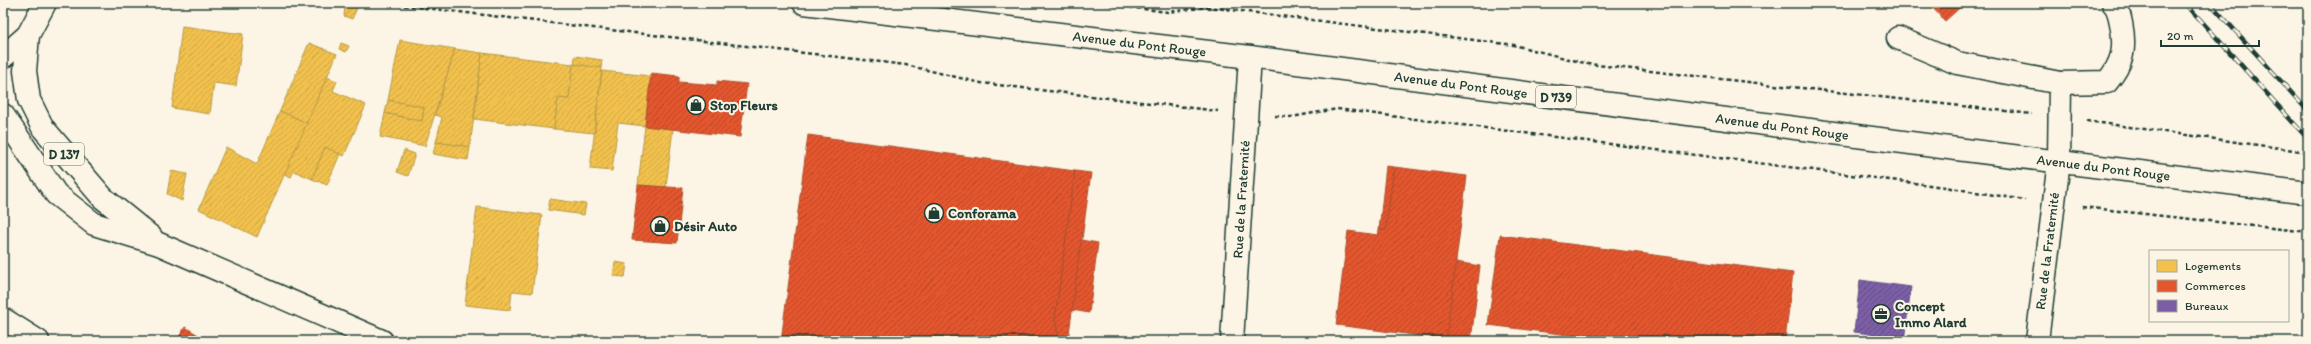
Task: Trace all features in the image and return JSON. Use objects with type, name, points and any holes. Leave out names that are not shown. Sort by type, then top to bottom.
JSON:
[{"type":"main road","points":[[3,57],[28,35],[46,3]]},
{"type":"main road","name":"Avenue du Pont Rouge","points":[[804,3],[1250,57],[2059,162],[2308,192]]},
{"type":"main road","points":[[1898,38],[1957,63],[2060,83],[2107,82],[2117,70],[2125,44],[2118,8],[2113,3]]},
{"type":"main road","name":"D 137","points":[[28,35],[25,71],[29,100],[43,128],[103,198],[159,244]]},
{"type":"main road","name":"Rue de la Fraternité","points":[[1232,341],[1245,114],[1250,57]]},
{"type":"main road","name":"Rue de la Fraternité","points":[[2037,341],[2059,162],[2060,83]]},
{"type":"main road","name":"D 137","points":[[3,115],[56,194],[94,224],[159,244],[382,341]]},
{"type":"main road","points":[[3,319],[38,341]]},
{"type":"path","points":[[382,3],[906,65],[981,83],[1245,114],[1291,117],[1337,108],[1945,187],[2053,204],[2308,232]]},
{"type":"path","points":[[1095,3],[1168,12],[1208,7],[1514,45],[1588,64],[2059,117],[2308,152]]},
{"type":"building: Logements","points":[[345,6],[357,8],[352,19],[344,16]]},
{"type":"building: Logements","points":[[182,26],[243,34],[236,86],[214,83],[210,114],[172,108]]},
{"type":"building: Logements","points":[[400,40],[455,49],[425,146],[380,137],[385,113],[422,121],[424,107],[388,100]]},
{"type":"building: Logements","points":[[309,43],[337,54],[307,123],[280,111]]},
{"type":"building: Logements","points":[[341,43],[349,46],[346,52],[339,49]]},
{"type":"building: Logements","points":[[455,49],[482,53],[470,147],[436,142],[442,117],[435,115]]},
{"type":"building: Logements","points":[[482,53],[573,64],[569,99],[558,98],[554,129],[474,119]]},
{"type":"building: Logements","points":[[575,56],[602,60],[601,68],[574,65]]},
{"type":"building: Logements","points":[[573,64],[602,68],[594,133],[554,129],[558,98],[569,99]]},
{"type":"building: Logements","points":[[602,71],[651,76],[645,126],[618,123],[612,171],[590,169]]},
{"type":"building: Logements","points":[[327,77],[337,81],[333,91],[366,105],[344,156],[325,147],[312,179],[294,171],[291,177],[284,174]]},
{"type":"building: Logements","points":[[388,100],[424,107],[422,121],[385,113]]},
{"type":"building: Logements","points":[[280,111],[307,123],[257,237],[199,209],[226,147],[257,164]]},
{"type":"building: Logements","points":[[645,126],[673,129],[666,187],[638,185]]},
{"type":"building: Logements","points":[[436,142],[470,147],[468,160],[433,154]]},
{"type":"building: Logements","points":[[325,147],[340,154],[327,185],[312,179]]},
{"type":"building: Logements","points":[[404,150],[415,154],[408,176],[397,172]]},
{"type":"building: Logements","points":[[171,171],[187,174],[182,201],[167,194]]},
{"type":"building: Logements","points":[[550,199],[586,204],[584,215],[548,210]]},
{"type":"building: Logements","points":[[477,207],[542,215],[532,293],[512,291],[510,310],[465,305]]},
{"type":"building: Logements","points":[[615,262],[627,264],[625,277],[613,276]]},
{"type":"building: Commerces","points":[[1928,3],[1965,3],[1945,21]]},
{"type":"building: Commerces","name":"Stop Fleurs","points":[[651,73],[679,76],[679,82],[717,85],[717,81],[747,84],[740,137],[645,126]]},
{"type":"building: Commerces","name":"Conforama","points":[[808,135],[1075,171],[1055,319],[1059,341],[781,341]]},
{"type":"building: Commerces","points":[[1386,166],[1394,167],[1386,230],[1379,230]]},
{"type":"building: Commerces","points":[[1394,167],[1467,176],[1446,339],[1336,325],[1348,231],[1378,235],[1379,230],[1386,230]]},
{"type":"building: Commerces","points":[[1075,171],[1091,173],[1068,341],[1059,341],[1055,319]]},
{"type":"building: Commerces","points":[[638,185],[683,188],[677,243],[632,240]]},
{"type":"building: Commerces","points":[[1500,235],[1793,273],[1785,341],[1617,341],[1488,325]]},
{"type":"building: Commerces","points":[[1081,240],[1098,243],[1089,313],[1072,310]]},
{"type":"building: Commerces","points":[[1456,262],[1480,266],[1471,341],[1446,339]]},
{"type":"building: Commerces","points":[[185,327],[200,336],[197,341],[186,341],[179,337]]},
{"type":"building: Commerces","points":[[2308,339],[2308,341],[2287,341]]},
{"type":"building: Bureaux","points":[[1860,280],[1911,287],[1904,341],[1878,341],[1879,335],[1854,332]]},
{"type":"railway","points":[[2185,3],[2308,139]]},
{"type":"railway","points":[[2210,3],[2308,111]]},
{"type":"place","name":"Stop Fleurs","points":[[696,105]]},
{"type":"place","name":"Conforama","points":[[934,213]]},
{"type":"place","name":"Désir Auto","points":[[660,226]]},
{"type":"place","name":"Concept Immo Alard","points":[[1881,314]]}]
